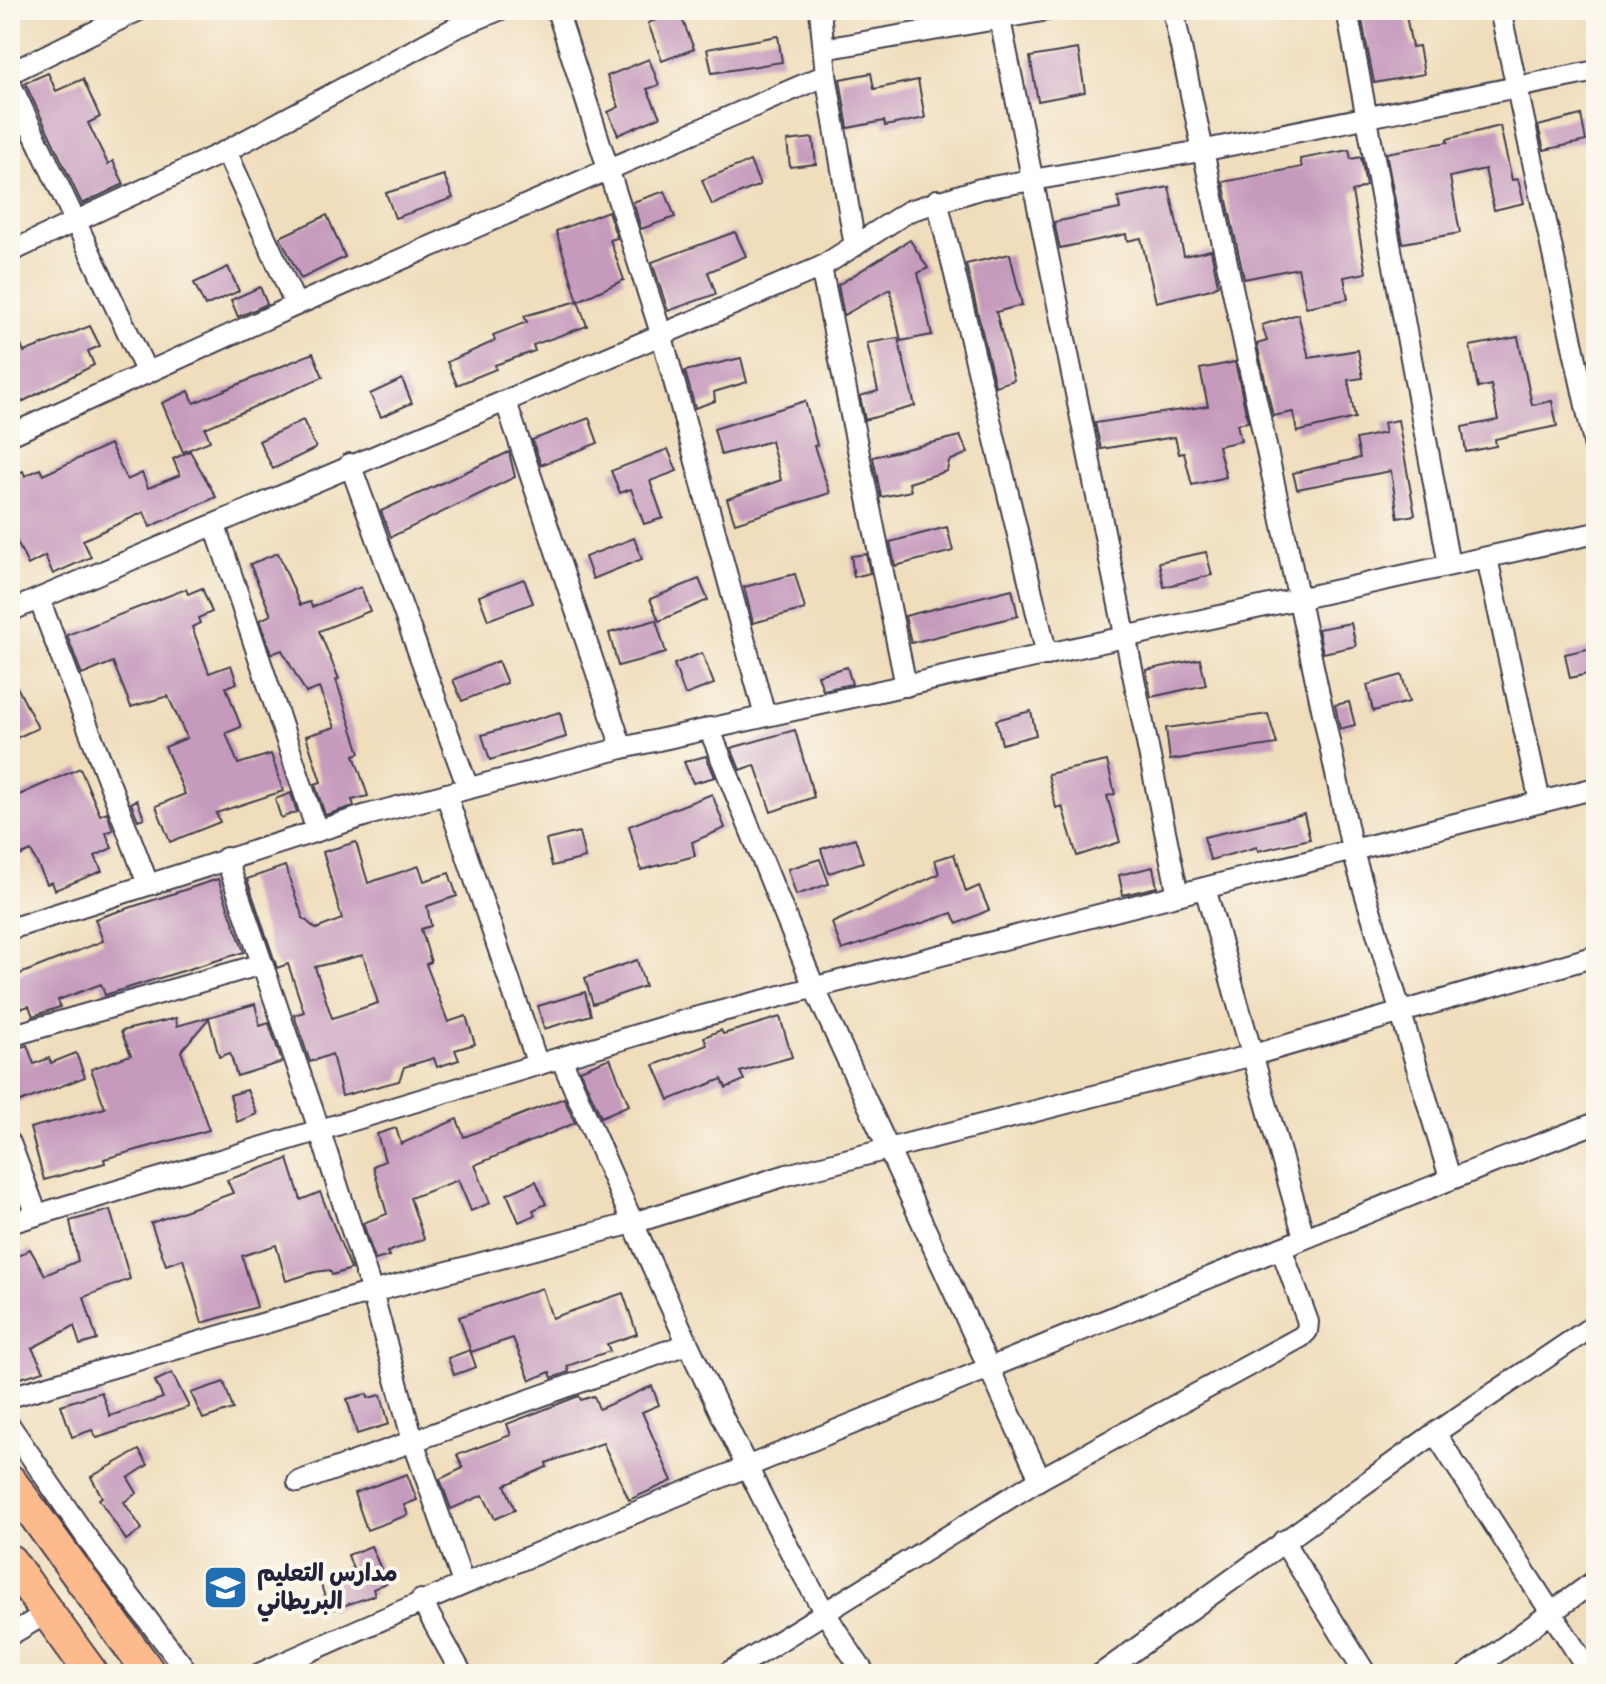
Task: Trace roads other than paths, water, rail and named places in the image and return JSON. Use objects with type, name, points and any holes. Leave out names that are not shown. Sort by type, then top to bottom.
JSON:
[{"type":"main road","points":[[10,1481],[150,1674]]},
{"type":"main road","points":[[10,1561],[92,1674]]},
{"type":"street","points":[[10,73],[139,10]]},
{"type":"street","points":[[10,252],[226,151],[452,19],[499,10]]},
{"type":"street","points":[[557,10],[661,333],[765,716]]},
{"type":"street","points":[[820,10],[826,75],[855,246]]},
{"type":"street","points":[[824,49],[999,14],[1048,10]]},
{"type":"street","points":[[1173,10],[1352,849],[1450,1178]]},
{"type":"street","points":[[1347,10],[1449,565]]},
{"type":"street","points":[[1500,10],[1596,452]]},
{"type":"street","points":[[999,14],[1178,895]]},
{"type":"street","points":[[10,611],[215,526],[350,464],[506,402],[821,267],[909,211],[937,200],[1032,179],[1201,151],[1596,71]]},
{"type":"street","points":[[10,435],[296,305],[826,75]]},
{"type":"street","points":[[10,83],[147,373]]},
{"type":"street","points":[[226,151],[296,305]]},
{"type":"street","points":[[937,200],[1047,655]]},
{"type":"street","points":[[821,267],[906,686]]},
{"type":"street","points":[[506,402],[622,748]]},
{"type":"street","points":[[350,464],[468,788]]},
{"type":"street","points":[[215,526],[317,831]]},
{"type":"street","points":[[10,929],[317,831],[622,748],[1596,533]]},
{"type":"street","points":[[1487,558],[1540,802]]},
{"type":"street","points":[[39,599],[148,884]]},
{"type":"street","points":[[709,728],[814,987],[887,1152],[1040,1479]]},
{"type":"street","points":[[10,1223],[683,1021],[1596,788]]},
{"type":"street","points":[[446,794],[538,1065]]},
{"type":"street","points":[[226,858],[319,1129],[372,1292],[413,1441],[463,1583]]},
{"type":"street","points":[[1205,888],[1304,1237]]},
{"type":"street","points":[[10,1397],[372,1292],[633,1223],[787,1175],[887,1152],[1253,1055],[1596,956]]},
{"type":"street","points":[[10,1036],[262,964]]},
{"type":"street","points":[[561,1058],[687,1344],[746,1464],[823,1615],[865,1674]]},
{"type":"street","points":[[259,1674],[421,1600],[746,1464],[987,1369],[1450,1178],[1596,1123]]},
{"type":"street","points":[[10,1143],[37,1215]]},
{"type":"street","points":[[726,1674],[1040,1479],[1307,1331],[1308,1322],[1281,1248]]},
{"type":"street","points":[[1101,1674],[1435,1433],[1596,1324]]},
{"type":"street","points":[[298,1482],[687,1344]]},
{"type":"street","points":[[10,1426],[100,1557],[189,1674]]},
{"type":"street","points":[[1435,1433],[1591,1674]]},
{"type":"street","points":[[1283,1541],[1366,1674]]},
{"type":"street","points":[[1467,1674],[1596,1580]]},
{"type":"street","points":[[421,1600],[462,1674]]},
{"type":"street","points":[[10,1635],[47,1613]]},
{"type":"place","name":"مدارس التعليم البريطاني","points":[[226,1587]]}]
